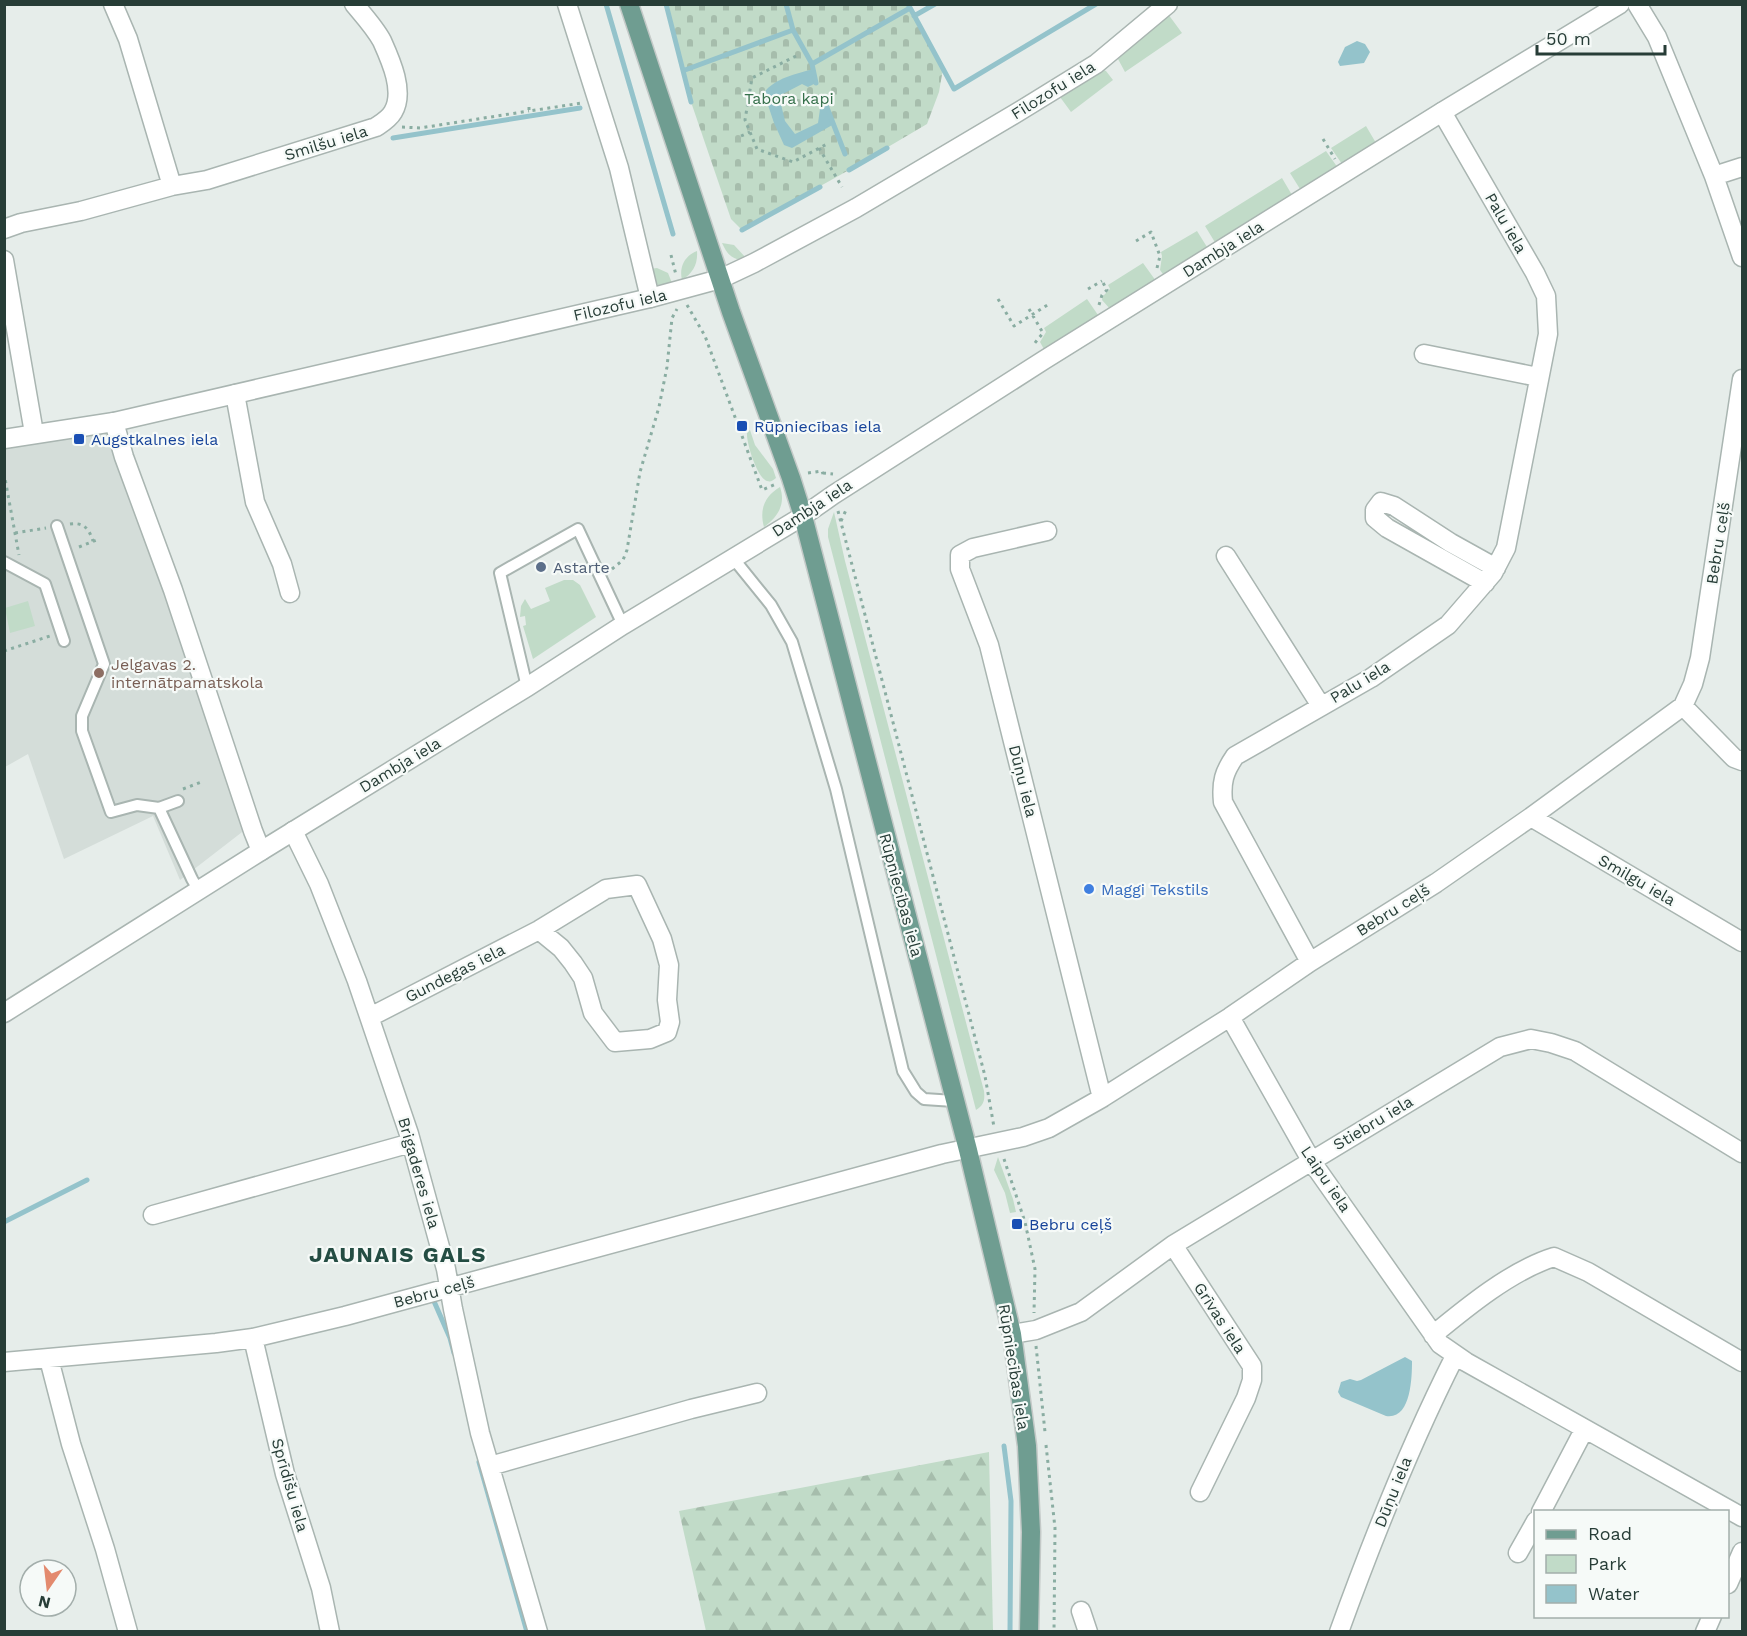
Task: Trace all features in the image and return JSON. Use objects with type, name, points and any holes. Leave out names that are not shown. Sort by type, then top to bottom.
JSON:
[{"type":"main road","name":"Rūpniecības iela","points":[[628,4],[720,279],[792,478],[968,1150],[1012,1334],[1027,1446],[1031,1532],[1029,1632]]},
{"type":"street","points":[[113,4],[128,39],[172,186]]},
{"type":"street","name":"Smilšu iela","points":[[4,229],[172,186],[207,180],[362,133],[387,120],[398,101],[396,77],[382,40],[354,4]]},
{"type":"street","points":[[567,4],[620,168],[650,298]]},
{"type":"street","name":"Filozofu iela","points":[[4,439],[114,422],[650,298],[720,279],[856,208],[1026,107],[1096,64],[1168,4]]},
{"type":"street","name":"Dambja iela","points":[[4,1013],[261,850],[803,516],[1036,365],[1442,112],[1597,11],[1620,4]]},
{"type":"street","points":[[1637,4],[1657,37],[1714,176],[1743,257]]},
{"type":"street","name":"Palu iela","points":[[1310,962],[1223,802],[1221,787],[1226,770],[1235,756],[1371,678],[1448,625],[1485,583],[1506,548],[1548,334],[1546,296],[1442,112]]},
{"type":"street","points":[[1714,176],[1743,167]]},
{"type":"street","points":[[4,260],[34,433]]},
{"type":"street","points":[[1424,354],[1538,377]]},
{"type":"street","name":"Bebru ceļš","points":[[4,1362],[170,1348],[253,1338],[345,1316],[931,1157],[1023,1137],[1049,1128],[1102,1098],[1230,1017],[1310,962],[1436,883],[1683,706],[1693,684],[1700,658],[1736,464],[1743,379]]},
{"type":"street","points":[[235,394],[255,502],[282,564],[290,594]]},
{"type":"street","points":[[114,422],[124,457],[173,590],[261,850]]},
{"type":"street","points":[[1485,583],[1387,528],[1375,518],[1375,510],[1381,502],[1394,506],[1451,543],[1496,568]]},
{"type":"street","name":"Dūņu iela","points":[[1047,531],[973,548],[960,555],[960,569],[989,645],[1102,1098]]},
{"type":"street","points":[[1226,556],[1321,706]]},
{"type":"street","points":[[1683,706],[1734,758],[1743,761]]},
{"type":"street","name":"Smilgu iela","points":[[1531,817],[1743,942]]},
{"type":"street","name":"Brigaderes iela","points":[[293,831],[319,884],[370,1017],[411,1143],[450,1287],[477,1422],[538,1632]]},
{"type":"street","name":"Gundegas iela","points":[[370,1017],[539,930],[606,889],[637,885],[662,939],[669,965],[667,1000],[670,1022],[667,1032],[650,1038],[615,1042],[593,1013],[583,978],[573,963],[561,948],[539,930]]},
{"type":"street","name":"Laipu iela","points":[[1230,1017],[1312,1162],[1440,1344],[1455,1356],[1584,1430],[1743,1517]]},
{"type":"street","name":"Stiebru iela","points":[[1012,1334],[1036,1330],[1081,1312],[1173,1245],[1330,1149],[1500,1047],[1531,1039],[1575,1051],[1743,1153]]},
{"type":"street","points":[[153,1215],[411,1143]]},
{"type":"street","name":"Grīvas iela","points":[[1173,1245],[1252,1366],[1252,1380],[1245,1398],[1200,1492]]},
{"type":"street","points":[[1433,1335],[1465,1308],[1537,1262],[1554,1257],[1588,1272],[1743,1362]]},
{"type":"street","name":"Sprīdīšu iela","points":[[253,1338],[285,1474],[321,1588],[330,1632]]},
{"type":"street","name":"Dūņu iela","points":[[1339,1632],[1417,1432],[1455,1356]]},
{"type":"street","points":[[49,1359],[71,1444],[105,1549],[128,1632]]},
{"type":"street","points":[[490,1466],[757,1392]]},
{"type":"street","points":[[1541,1510],[1584,1430]]},
{"type":"street","points":[[1518,1553],[1534,1525]]},
{"type":"street","points":[[1729,1582],[1743,1552]]},
{"type":"street","points":[[1081,1611],[1088,1632]]},
{"type":"street","points":[[1705,1632],[1712,1618]]},
{"type":"lane","points":[[57,526],[104,664],[82,716],[82,731],[111,812],[137,805],[159,808],[176,797]]},
{"type":"lane","points":[[527,687],[500,573],[578,529],[623,625]]},
{"type":"lane","points":[[733,558],[771,604],[792,642],[836,789],[903,1071],[916,1092],[924,1099],[954,1101]]},
{"type":"lane","points":[[4,562],[45,584],[63,636]]},
{"type":"lane","points":[[159,808],[199,891]]},
{"type":"path","points":[[796,56],[752,78],[744,120],[757,149],[793,162],[827,144]]},
{"type":"path","points":[[387,120],[404,128],[420,129],[529,109],[579,104]]},
{"type":"path","points":[[741,135],[750,132]]},
{"type":"path","points":[[1323,139],[1345,173]]},
{"type":"path","points":[[819,148],[842,187]]},
{"type":"path","points":[[1136,242],[1150,231],[1160,256],[1156,273]]},
{"type":"path","points":[[671,255],[677,282]]},
{"type":"path","points":[[1088,290],[1101,280],[1107,290],[1102,295],[1099,305]]},
{"type":"path","points":[[684,299],[705,336],[762,490],[780,483]]},
{"type":"path","points":[[998,299],[1014,326],[1049,304]]},
{"type":"path","points":[[601,578],[622,560],[627,550],[640,472],[659,407],[667,367],[672,318],[678,306]]},
{"type":"path","points":[[1029,309],[1043,333],[1034,344]]},
{"type":"path","points":[[803,474],[822,471],[826,480]]},
{"type":"path","points":[[4,473],[22,571]]},
{"type":"path","points":[[837,507],[985,1076],[998,1143],[1025,1222],[1035,1269],[1033,1300],[1045,1432]]},
{"type":"path","points":[[67,553],[99,539]]},
{"type":"path","points":[[4,651],[63,636]]},
{"type":"path","points":[[176,797],[204,781]]},
{"type":"path","points":[[1046,1444],[1055,1528],[1054,1632]]},
{"type":"shaded area","name":"Jelgavas 2. internātpamatskola","points":[[110,432],[246,829],[180,880],[153,816],[64,859],[28,754],[5,767],[4,447]]},
{"type":"green space","name":"Tabora kapi","points":[[666,5],[908,5],[943,69],[939,92],[927,124],[742,230],[731,219],[691,102]]},
{"type":"green space","points":[[1168,14],[1182,33],[1125,72],[1118,59]]},
{"type":"green space","points":[[1101,69],[1106,71],[1113,80],[1071,112],[1060,97]]},
{"type":"green space","points":[[1366,126],[1376,143],[1342,164],[1331,148]]},
{"type":"green space","points":[[1326,151],[1338,168],[1303,191],[1290,173]]},
{"type":"green space","points":[[1282,178],[1292,195],[1291,198],[1216,244],[1205,226]]},
{"type":"green space","points":[[1197,231],[1207,250],[1165,277],[1160,270],[1161,252]]},
{"type":"green space","points":[[722,243],[734,245],[747,259],[742,260],[731,256]]},
{"type":"green space","points":[[697,251],[694,268],[682,280],[681,271],[684,263]]},
{"type":"green space","points":[[1143,263],[1156,281],[1111,310],[1102,300],[1110,289],[1108,285]]},
{"type":"green space","points":[[657,268],[668,273],[672,283],[658,285],[653,282],[650,269]]},
{"type":"green space","points":[[1087,299],[1098,315],[1098,321],[1046,353],[1040,342],[1046,332],[1044,328]]},
{"type":"green space","points":[[750,430],[755,445],[773,469],[776,478],[772,481],[763,478],[756,467],[747,438]]},
{"type":"green space","points":[[780,487],[782,499],[780,510],[764,527],[762,514],[764,504]]},
{"type":"green space","points":[[834,512],[984,1091],[983,1102],[976,1110],[828,537],[828,529]]},
{"type":"green space","points":[[564,580],[573,580],[580,585],[596,617],[533,659],[523,626],[526,625],[525,616],[520,617],[521,606],[525,599],[531,609],[550,601],[545,588]]},
{"type":"green space","points":[[28,601],[35,626],[10,633],[5,608]]},
{"type":"green space","points":[[998,1157],[1016,1212],[1010,1213],[1005,1193],[994,1170]]},
{"type":"green space","points":[[989,1452],[993,1631],[706,1631],[679,1511]]},
{"type":"water","points":[[1357,41],[1365,44],[1370,52],[1364,63],[1340,66],[1338,62],[1345,47]]},
{"type":"water","points":[[813,69],[816,83],[808,87],[802,84],[779,96],[785,121],[795,134],[818,123],[820,109],[826,105],[834,124],[792,148],[784,145],[764,93],[780,80]]},
{"type":"water","points":[[1405,1357],[1412,1361],[1410,1387],[1405,1405],[1394,1415],[1386,1416],[1341,1397],[1338,1392],[1341,1382],[1350,1379],[1361,1380]]},
{"type":"waterway","points":[[606,4],[673,234]]},
{"type":"waterway","points":[[666,4],[691,102]]},
{"type":"waterway","points":[[786,4],[793,30],[812,64],[816,83]]},
{"type":"waterway","points":[[908,4],[954,89],[1096,4]]},
{"type":"waterway","points":[[914,16],[935,4]]},
{"type":"waterway","points":[[812,64],[910,8]]},
{"type":"waterway","points":[[685,70],[793,30]]},
{"type":"waterway","points":[[826,105],[845,154]]},
{"type":"waterway","points":[[393,138],[580,108]]},
{"type":"waterway","points":[[849,170],[887,148]]},
{"type":"waterway","points":[[742,230],[820,187]]},
{"type":"waterway","points":[[4,1222],[87,1180]]},
{"type":"waterway","points":[[433,1299],[454,1353]]},
{"type":"waterway","points":[[1004,1446],[1011,1501],[1010,1632]]},
{"type":"waterway","points":[[479,1462],[527,1632]]},
{"type":"place","name":"Rūpniecības iela","points":[[742,426]]},
{"type":"place","name":"Augstkalnes iela","points":[[79,439]]},
{"type":"place","name":"Astarte","points":[[541,567]]},
{"type":"place","name":"Jelgavas 2. internātpamatskola","points":[[99,673]]},
{"type":"place","name":"Maggi Tekstils","points":[[1089,889]]},
{"type":"place","name":"Bebru ceļš","points":[[1017,1224]]},
{"type":"district","name":"JAUNAIS GALS","points":[[398,1254]]}]
